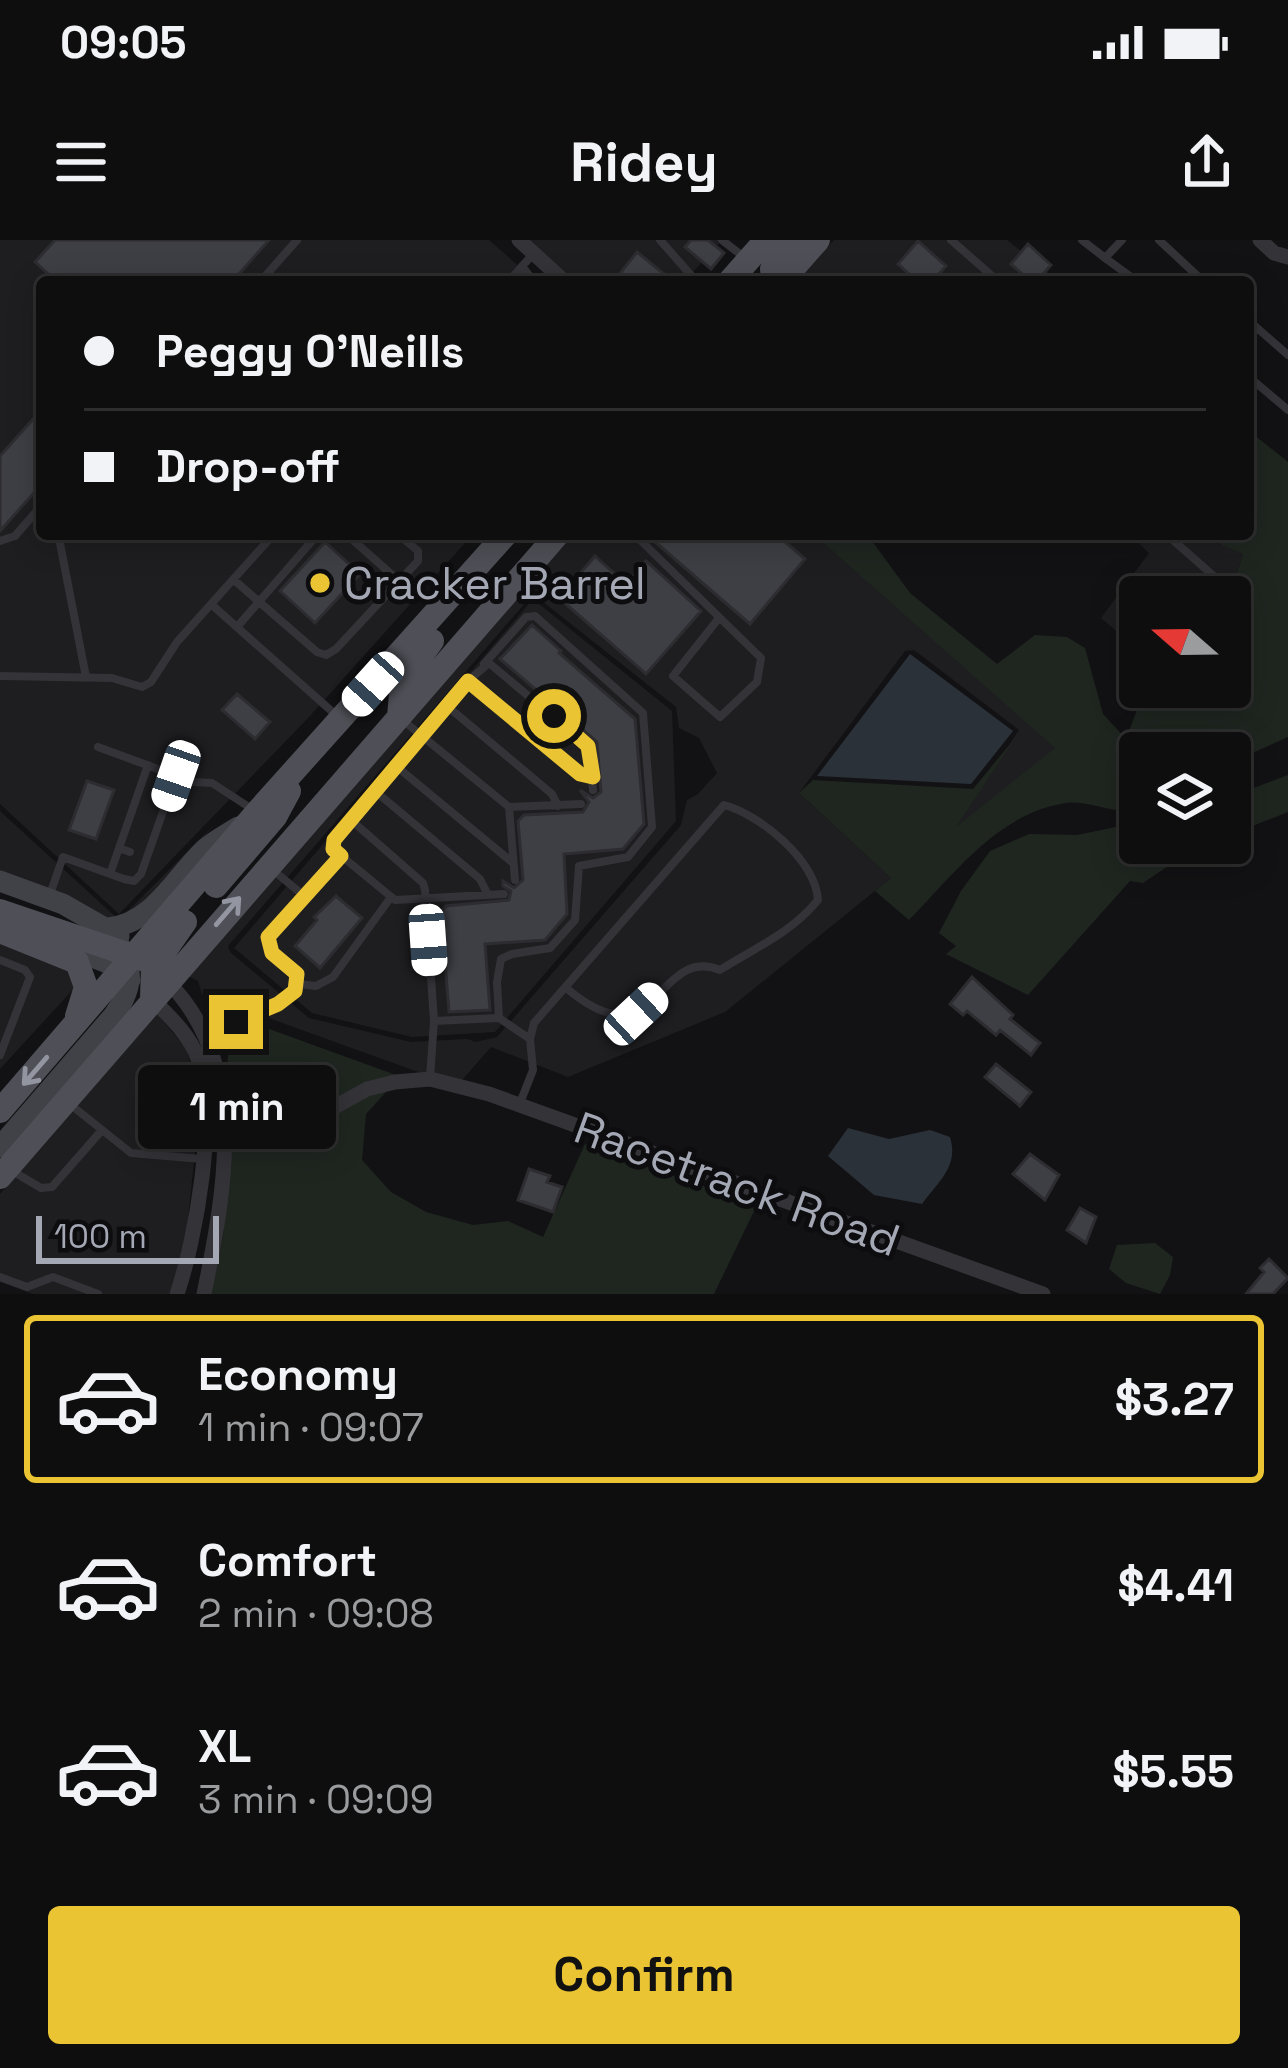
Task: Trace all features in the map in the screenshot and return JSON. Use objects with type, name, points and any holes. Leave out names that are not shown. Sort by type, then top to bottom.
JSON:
[{"type":"main road","points":[[734,276],[766,240]]},
{"type":"main road","points":[[775,276],[772,269],[791,240]]},
{"type":"main road","points":[[783,276],[818,240]]},
{"type":"main road","points":[[3,1164],[66,1101],[141,968],[253,816],[500,540]]},
{"type":"main road","points":[[399,717],[402,682],[494,570],[502,540]]},
{"type":"main road","points":[[522,576],[537,540]]},
{"type":"main road","points":[[2,928],[141,968],[198,946],[553,540]]},
{"type":"main road","points":[[0,1112],[70,1030],[169,940],[275,817],[305,761]]},
{"type":"main road","points":[[109,928],[127,927],[143,917],[210,844],[253,816]]},
{"type":"main road","points":[[0,885],[49,898],[109,928],[141,968]]},
{"type":"main road","points":[[2,928],[67,956],[84,971],[85,998],[70,1030]]},
{"type":"main road","points":[[3,1164],[114,1015],[141,968]]},
{"type":"street","points":[[519,240],[528,259],[555,276]]},
{"type":"street","points":[[1260,240],[1274,253],[1288,257]]},
{"type":"street","points":[[141,968],[188,1003],[219,1071],[223,1143],[216,1236],[204,1294]]},
{"type":"street","points":[[141,968],[200,1062],[204,1088],[191,1250],[177,1294]]},
{"type":"street","points":[[202,1151],[223,1143],[275,1140],[367,1090],[430,1079]]},
{"type":"street","name":"Racetrack Road","points":[[430,1079],[519,1105],[1043,1294]]},
{"type":"lane","points":[[265,276],[298,240]]},
{"type":"lane","points":[[660,240],[692,276]]},
{"type":"lane","points":[[722,240],[748,260]]},
{"type":"lane","points":[[951,240],[993,276]]},
{"type":"lane","points":[[1082,240],[1130,276]]},
{"type":"lane","points":[[1105,258],[1122,240]]},
{"type":"lane","points":[[1159,240],[1198,276]]},
{"type":"lane","points":[[528,259],[529,276]]},
{"type":"lane","points":[[513,276],[528,259]]},
{"type":"lane","points":[[1254,325],[1288,355]]},
{"type":"lane","points":[[1254,381],[1288,410]]},
{"type":"lane","points":[[0,541],[15,536],[36,512]]},
{"type":"lane","points":[[33,515],[36,518]]},
{"type":"lane","points":[[59,540],[86,677]]},
{"type":"lane","points":[[0,676],[112,678],[142,688],[269,540]]},
{"type":"lane","points":[[237,627],[313,540]]},
{"type":"lane","points":[[353,540],[399,581]]},
{"type":"lane","points":[[234,580],[326,655],[420,556],[404,540]]},
{"type":"lane","points":[[640,540],[760,658],[757,682],[720,717],[673,676],[719,618]]},
{"type":"lane","points":[[1173,540],[1214,576]]},
{"type":"lane","points":[[212,605],[342,720]]},
{"type":"lane","points":[[499,1018],[497,982],[502,959],[554,945],[577,917],[579,866],[628,857],[653,820],[643,713],[535,616],[526,617],[468,681],[333,844],[341,856],[403,902],[504,894]]},
{"type":"lane","points":[[484,664],[496,667],[588,746],[593,790]]},
{"type":"lane","points":[[468,681],[580,774],[593,777]]},
{"type":"lane","points":[[447,706],[552,794],[558,806]]},
{"type":"lane","points":[[399,717],[509,808],[581,804]]},
{"type":"lane","points":[[98,747],[176,776],[212,783],[253,816]]},
{"type":"lane","points":[[110,874],[148,765]]},
{"type":"lane","points":[[396,766],[513,862]]},
{"type":"lane","points":[[49,898],[63,857],[134,881],[176,776]]},
{"type":"lane","points":[[375,791],[480,879],[488,895]]},
{"type":"lane","points":[[139,792],[150,796]]},
{"type":"lane","points":[[519,1105],[533,1070],[530,1039],[534,1024],[565,987],[724,805],[766,824],[817,882],[818,900],[768,945],[720,970],[704,963],[689,968],[636,1014],[616,1017],[565,987]]},
{"type":"lane","points":[[134,806],[145,810]]},
{"type":"lane","points":[[509,808],[515,880]]},
{"type":"lane","points":[[130,819],[141,823]]},
{"type":"lane","points":[[351,820],[423,883],[434,1021],[430,1079]]},
{"type":"lane","points":[[124,833],[136,837]]},
{"type":"lane","points":[[119,848],[130,852]]},
{"type":"lane","points":[[298,984],[297,974],[267,944],[274,929],[341,856]]},
{"type":"lane","points":[[268,865],[304,896]]},
{"type":"lane","points":[[298,984],[316,986],[333,977],[391,897]]},
{"type":"lane","points":[[0,960],[25,970],[30,977],[0,1055]]},
{"type":"lane","points":[[206,1034],[278,1004],[298,984]]},
{"type":"lane","points":[[434,1021],[499,1018],[530,1039]]},
{"type":"lane","points":[[66,1101],[130,1154],[202,1151]]},
{"type":"lane","points":[[3,1164],[41,1188],[52,1187],[102,1130]]},
{"type":"lane","points":[[0,1277],[28,1286],[53,1277],[98,1294]]},
{"type":"shaded area","points":[[0,240],[489,240],[530,276],[36,276],[36,540],[468,540],[309,717],[119,914],[0,804]]},
{"type":"shaded area","points":[[529,240],[722,240],[689,276],[568,276]]},
{"type":"shaded area","points":[[834,240],[1007,240],[1052,276],[802,276]]},
{"type":"shaded area","points":[[1254,435],[1288,462],[1288,737],[1251,754],[1251,732],[1129,732],[1138,708],[1251,708],[1251,576],[1236,576],[1243,554],[1216,540],[1254,540]]},
{"type":"shaded area","points":[[567,540],[820,540],[1056,748],[952,831],[1019,730],[914,650],[905,651],[799,793],[891,878],[725,1012],[568,1077],[491,1047],[457,1086],[202,994],[198,981],[188,976]],"holes":[[[533,594],[676,707],[679,728],[699,738],[717,773],[687,800],[681,825],[497,1037],[476,1042],[411,1042],[309,1018],[230,952],[228,946]]]},
{"type":"shaded area","points":[[820,540],[872,541],[910,593],[997,664],[1035,635],[1067,637],[1085,648],[1103,714],[1120,732],[1119,811],[1066,803],[1019,819],[979,848],[909,920],[875,891],[891,878],[799,793],[813,780],[973,789],[1015,738],[956,827],[1055,748]]},
{"type":"shaded area","points":[[1135,540],[1216,540],[1243,554],[1236,576],[1132,576],[1149,553]]},
{"type":"shaded area","points":[[1119,594],[1119,633],[1101,618]]},
{"type":"shaded area","points":[[533,599],[672,711],[676,821],[495,1032],[412,1037],[312,1013],[234,948]]},
{"type":"shaded area","points":[[910,654],[1013,731],[971,784],[817,776]]},
{"type":"shaded area","points":[[1288,775],[1288,812],[1251,827],[1251,789]]},
{"type":"shaded area","points":[[0,811],[119,920],[217,822],[138,912],[124,920],[112,922],[0,874]]},
{"type":"shaded area","points":[[1119,826],[1119,864],[1171,864],[1143,883],[1130,881],[1028,995],[946,954],[956,946],[939,933],[990,851],[1029,834],[1077,835]]},
{"type":"shaded area","points":[[0,938],[64,961],[79,983],[0,1069]]},
{"type":"shaded area","points":[[156,1013],[186,1048],[197,1088],[185,1248],[169,1294],[33,1294],[0,1282],[0,1194]]},
{"type":"shaded area","points":[[233,1016],[396,1075],[274,1130],[230,1137],[226,1074]]},
{"type":"shaded area","points":[[387,1091],[366,1114],[362,1160],[391,1192],[426,1212],[473,1225],[508,1221],[543,1237],[585,1144],[757,1205],[714,1294],[211,1294],[223,1237],[230,1150],[278,1146],[370,1095]]},
{"type":"shaded area","points":[[848,1128],[889,1139],[930,1130],[950,1137],[950,1165],[922,1204],[874,1195],[828,1156]]},
{"type":"shaded area","points":[[1155,1243],[1173,1257],[1160,1294],[1126,1283],[1109,1269],[1117,1245]]},
{"type":"building","points":[[55,240],[269,240],[237,276],[50,276],[35,262]]},
{"type":"building","points":[[691,240],[708,240],[724,253],[711,269],[685,247]]},
{"type":"building","points":[[918,241],[946,266],[937,276],[911,276],[898,264]]},
{"type":"building","points":[[1028,244],[1051,265],[1041,276],[1024,276],[1011,264]]},
{"type":"building","points":[[637,252],[667,276],[618,276]]},
{"type":"building","points":[[36,416],[36,491],[0,531],[0,456]]},
{"type":"building","points":[[783,540],[805,559],[750,624],[654,541]]},
{"type":"building","name":"Cracker Barrel","points":[[325,542],[360,574],[315,623],[280,591]]},
{"type":"building","points":[[595,556],[626,584],[646,561],[701,611],[646,674],[559,598]]},
{"type":"building","points":[[532,625],[635,719],[644,824],[623,849],[564,854],[567,914],[545,940],[485,944],[490,1010],[449,1012],[441,912],[446,906],[509,900],[511,891],[503,881],[514,888],[523,880],[518,821],[524,815],[583,812],[589,802],[580,790],[593,798],[601,792],[597,742],[500,659]]},
{"type":"building","points":[[237,694],[270,722],[255,739],[222,710]]},
{"type":"building","points":[[87,781],[114,790],[96,839],[69,830]]},
{"type":"building","points":[[336,896],[362,918],[320,968],[295,946],[317,920],[314,917]]},
{"type":"building","points":[[972,977],[1013,1015],[1010,1019],[1040,1043],[1031,1055],[1000,1030],[996,1035],[967,1011],[963,1015],[950,1004]]},
{"type":"building","points":[[996,1064],[1031,1092],[1020,1106],[985,1077]]},
{"type":"building","points":[[1030,1154],[1059,1175],[1045,1200],[1013,1174]]},
{"type":"building","points":[[529,1169],[550,1176],[547,1182],[562,1187],[553,1212],[518,1200]]},
{"type":"building","points":[[1080,1208],[1096,1217],[1086,1243],[1067,1230]]},
{"type":"building","points":[[1269,1259],[1288,1278],[1273,1294],[1246,1294],[1264,1272],[1260,1268]]},
{"type":"place","name":"Cracker Barrel","points":[[320,583]]},
{"type":"route","points":[[236,1022],[266,1011],[295,991],[297,974],[272,953],[268,937],[341,856],[333,849],[334,840],[468,681],[580,774],[593,777],[588,746],[554,716]]}]
